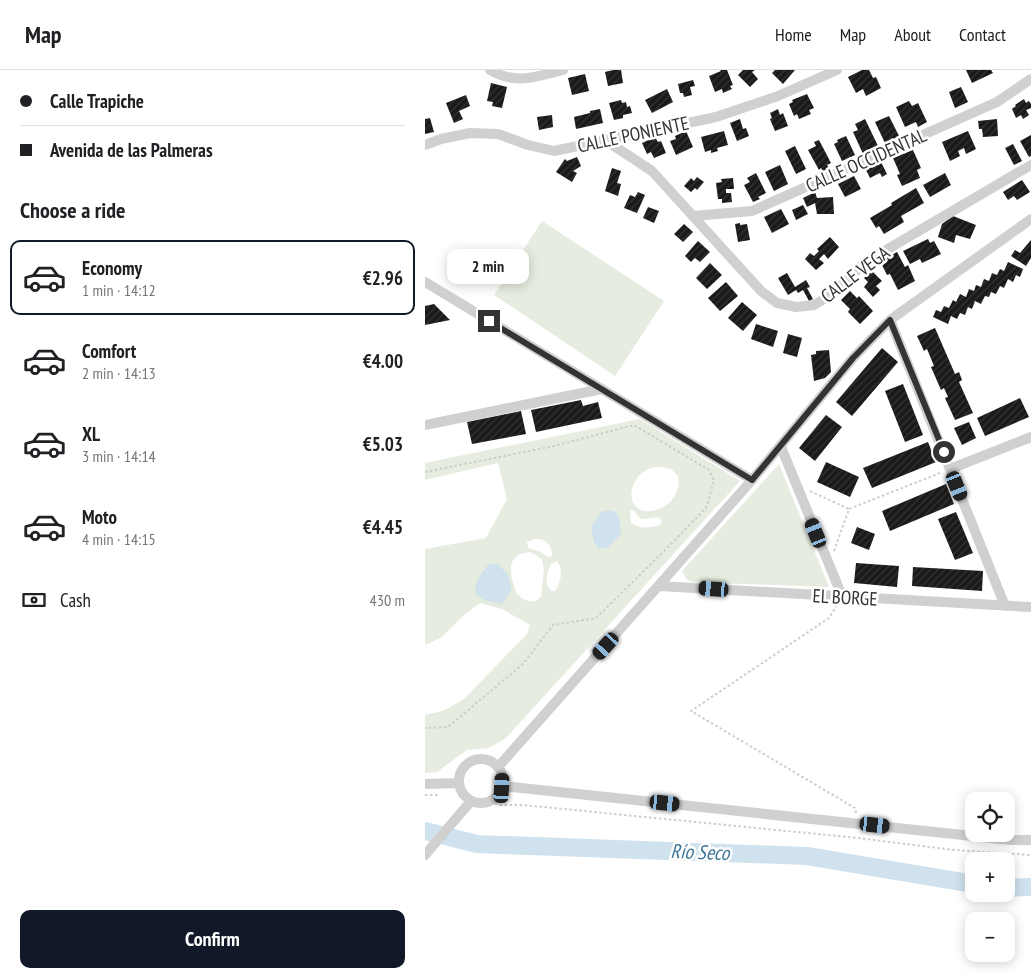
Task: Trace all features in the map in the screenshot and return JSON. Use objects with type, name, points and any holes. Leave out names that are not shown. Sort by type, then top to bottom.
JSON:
[{"type":"street","points":[[490,70],[501,76],[523,80],[563,70]]},
{"type":"street","name":"CALLE PONIENTE","points":[[425,145],[441,139],[470,133],[498,134],[529,145],[554,151],[716,117],[778,96],[837,70]]},
{"type":"street","name":"CALLE OCCIDENTAL","points":[[693,216],[752,211],[997,102],[1031,79]]},
{"type":"street","name":"CALLE VEGA","points":[[605,140],[652,171],[761,291],[777,303],[796,307],[814,305],[833,293],[863,263],[1031,165]]},
{"type":"street","points":[[498,767],[752,480],[853,358],[890,320],[1031,219]]},
{"type":"street","points":[[425,282],[752,480]]},
{"type":"street","points":[[890,320],[1005,606]]},
{"type":"street","points":[[425,425],[602,389]]},
{"type":"street","points":[[950,469],[1031,437]]},
{"type":"street","points":[[781,446],[842,596]]},
{"type":"street","name":"EL BORGE","points":[[659,586],[1031,607]]},
{"type":"street","points":[[478,759],[489,761],[498,767],[502,776],[502,788],[498,795],[489,802],[471,801],[463,794],[459,783],[461,772],[468,763],[478,759]]},
{"type":"street","points":[[425,784],[459,783]]},
{"type":"street","points":[[502,788],[512,787],[1010,840],[1031,840]]},
{"type":"street","points":[[425,855],[471,801]]},
{"type":"path","points":[[425,472],[554,446],[634,425],[709,470],[714,481],[706,508],[595,618],[553,625],[523,664],[448,726],[425,728]]},
{"type":"path","points":[[796,485],[849,509],[950,469]]},
{"type":"path","points":[[829,564],[849,509]]},
{"type":"path","points":[[842,596],[829,618],[691,711],[855,808],[856,823]]},
{"type":"path","points":[[489,802],[500,805],[523,805],[859,838],[954,850],[1031,855]]},
{"type":"shaded area","points":[[542,221],[664,301],[615,376],[494,295]]},
{"type":"shaded area","points":[[640,419],[740,481],[505,739],[488,748],[467,750],[437,772],[425,773],[425,715],[443,711],[464,699],[527,634],[530,625],[502,609],[480,603],[463,616],[442,637],[425,645],[425,549],[486,538],[507,499],[498,463],[425,480],[425,463]],"holes":[[[663,467],[671,469],[678,476],[679,483],[671,501],[663,507],[653,511],[642,510],[632,500],[633,486],[641,473]],[[633,510],[641,519],[658,517],[662,520],[660,525],[638,526],[631,523],[630,511]],[[535,539],[545,541],[550,546],[552,556],[548,557],[541,552],[528,548],[527,542]],[[530,552],[542,559],[544,569],[541,597],[535,601],[523,599],[517,594],[511,573],[511,567],[516,557]],[[557,561],[561,572],[559,584],[555,591],[551,591],[547,585],[547,574],[551,564]]]},
{"type":"shaded area","points":[[779,464],[829,587],[692,582],[687,580],[682,571]]},
{"type":"water","points":[[609,510],[616,512],[620,520],[621,534],[607,548],[599,549],[594,542],[591,527],[601,512]]},
{"type":"water","points":[[496,563],[507,573],[512,589],[502,604],[484,600],[475,593],[476,584],[481,574],[489,564]]},
{"type":"building","points":[[621,70],[623,83],[608,86],[605,72]]},
{"type":"building","points":[[720,70],[727,70],[733,85],[730,86],[732,89],[723,93],[722,89],[715,92],[709,76]]},
{"type":"building","points":[[743,70],[755,70],[752,72],[758,79],[750,87],[738,75]]},
{"type":"building","points":[[775,70],[795,70],[783,84],[772,73]]},
{"type":"building","points":[[862,70],[869,70],[873,78],[876,77],[881,88],[866,96],[863,89],[856,93],[848,77]]},
{"type":"building","points":[[966,70],[991,70],[993,73],[972,83]]},
{"type":"building","points":[[585,74],[589,91],[572,95],[568,78]]},
{"type":"building","points":[[693,80],[695,86],[690,87],[692,95],[684,97],[683,93],[680,93],[678,84]]},
{"type":"building","points":[[491,83],[507,87],[502,108],[492,106],[493,102],[487,101]]},
{"type":"building","points":[[961,87],[968,102],[955,108],[949,92]]},
{"type":"building","points":[[667,89],[673,102],[652,113],[645,100]]},
{"type":"building","points":[[807,94],[814,108],[809,110],[811,114],[799,119],[797,114],[794,116],[789,104],[793,102],[792,100]]},
{"type":"building","points":[[466,95],[470,106],[459,111],[463,119],[454,123],[446,103]]},
{"type":"building","points":[[1024,99],[1026,103],[1029,101],[1031,104],[1031,108],[1026,110],[1029,115],[1023,119],[1021,115],[1016,118],[1012,109]]},
{"type":"building","points":[[621,100],[622,103],[626,102],[627,107],[630,106],[632,113],[614,120],[609,103]]},
{"type":"building","points":[[909,101],[912,106],[918,103],[927,122],[918,127],[916,122],[905,127],[896,107]]},
{"type":"building","points":[[600,109],[603,123],[576,129],[574,117]]},
{"type":"building","points":[[778,109],[780,115],[783,113],[788,126],[775,131],[770,119],[772,118],[770,113]]},
{"type":"building","points":[[552,115],[553,127],[539,130],[537,117]]},
{"type":"building","points":[[889,116],[899,136],[885,143],[875,122]]},
{"type":"building","points":[[430,118],[434,132],[425,134],[425,119]]},
{"type":"building","points":[[740,119],[743,129],[746,128],[749,136],[737,141],[730,123]]},
{"type":"building","points":[[865,119],[879,148],[864,156],[853,132],[858,130],[855,124]]},
{"type":"building","points":[[997,119],[998,136],[983,137],[978,121]]},
{"type":"building","points":[[686,131],[693,147],[676,155],[670,141],[676,139],[675,136]]},
{"type":"building","points":[[724,131],[728,145],[717,148],[718,151],[711,153],[711,150],[705,152],[701,137]]},
{"type":"building","points":[[968,131],[976,149],[966,154],[964,148],[958,151],[960,156],[950,161],[942,142]]},
{"type":"building","points":[[1031,135],[1031,156],[1029,157],[1020,141]]},
{"type":"building","points":[[846,136],[855,155],[842,161],[834,144],[838,142],[837,140]]},
{"type":"building","points":[[655,137],[658,142],[661,141],[666,153],[654,158],[651,152],[647,154],[642,143]]},
{"type":"building","points":[[819,140],[831,163],[827,165],[829,168],[823,171],[821,168],[819,170],[808,150],[816,146],[814,142]]},
{"type":"building","points":[[1013,144],[1022,161],[1014,165],[1005,148]]},
{"type":"building","points":[[795,146],[806,169],[796,174],[785,151]]},
{"type":"building","points":[[913,150],[921,168],[917,170],[920,178],[902,186],[897,175],[900,174],[893,158]]},
{"type":"building","points":[[577,157],[581,166],[573,171],[577,173],[572,182],[556,172],[565,159],[567,161]]},
{"type":"building","points":[[881,162],[887,174],[882,177],[880,173],[870,178],[866,170]]},
{"type":"building","points":[[780,165],[788,184],[774,191],[765,172]]},
{"type":"building","points":[[612,168],[621,171],[617,183],[621,184],[618,196],[605,191]]},
{"type":"building","points":[[756,173],[766,193],[758,197],[760,199],[753,202],[744,185],[750,182],[747,178]]},
{"type":"building","points":[[945,173],[951,185],[930,197],[923,185]]},
{"type":"building","points":[[854,176],[861,189],[845,197],[838,184]]},
{"type":"building","points":[[697,177],[704,182],[697,190],[695,188],[691,192],[684,186],[691,178],[694,181]]},
{"type":"building","points":[[733,178],[734,189],[726,189],[726,193],[731,193],[732,202],[722,203],[722,199],[718,199],[716,183],[722,182],[721,179]]},
{"type":"building","points":[[1022,180],[1030,192],[1017,200],[1014,196],[1008,200],[1003,192]]},
{"type":"building","points":[[916,188],[924,203],[901,216],[904,222],[884,234],[879,226],[876,228],[870,218]]},
{"type":"building","points":[[638,192],[645,195],[637,213],[624,208],[630,195],[635,197]]},
{"type":"building","points":[[815,192],[817,198],[833,197],[834,214],[817,214],[815,203],[807,207],[803,198]]},
{"type":"building","points":[[803,205],[808,214],[796,220],[792,210]]},
{"type":"building","points":[[648,207],[659,211],[654,223],[643,218]]},
{"type":"building","points":[[781,209],[789,224],[772,233],[764,217]]},
{"type":"building","points":[[953,216],[976,225],[970,239],[956,235],[954,243],[938,237],[942,224]]},
{"type":"building","points":[[740,223],[740,225],[747,224],[750,240],[738,242],[735,224]]},
{"type":"building","points":[[684,224],[693,232],[683,242],[674,234]]},
{"type":"building","points":[[830,237],[839,247],[828,259],[824,254],[819,259],[824,263],[816,270],[805,259],[810,253],[814,256],[819,251],[817,249]]},
{"type":"building","points":[[928,239],[930,243],[934,241],[941,254],[922,263],[920,259],[910,264],[903,251]]},
{"type":"building","points":[[1031,240],[1031,258],[1026,266],[1011,256],[1015,250],[1020,253]]},
{"type":"building","points":[[698,241],[710,252],[700,262],[695,258],[691,262],[685,256]]},
{"type":"building","points":[[897,252],[905,267],[908,265],[915,281],[898,290],[890,274],[887,275],[880,261]]},
{"type":"building","points":[[1008,262],[1023,269],[1020,277],[1016,275],[1013,282],[1008,279],[1004,288],[1000,286],[996,294],[991,292],[989,297],[985,296],[981,304],[975,301],[972,309],[968,307],[965,315],[960,313],[957,319],[951,316],[948,324],[933,317],[936,310],[941,312],[944,306],[949,308],[953,300],[956,302],[960,294],[966,297],[969,289],[974,291],[976,285],[981,287],[984,279],[989,281],[992,273],[997,275],[1000,269],[1004,271]]},
{"type":"building","points":[[710,263],[722,275],[707,289],[696,278]]},
{"type":"building","points":[[872,271],[882,281],[876,286],[880,290],[873,297],[864,287],[868,282],[864,278]]},
{"type":"building","points":[[787,273],[795,287],[806,280],[810,287],[807,288],[813,299],[809,301],[803,290],[798,293],[796,290],[788,295],[778,278]]},
{"type":"building","points":[[726,282],[738,296],[720,311],[708,298]]},
{"type":"building","points":[[850,291],[857,298],[859,296],[873,311],[860,324],[848,312],[850,309],[841,300]]},
{"type":"building","points":[[742,302],[757,315],[743,331],[728,318]]},
{"type":"building","points":[[434,304],[450,320],[425,325],[425,306]]},
{"type":"building","points":[[756,324],[778,331],[773,347],[751,339]]},
{"type":"building","points":[[935,328],[955,374],[959,372],[962,380],[959,382],[973,413],[955,420],[945,398],[948,397],[944,388],[941,390],[931,367],[934,366],[927,349],[924,351],[917,336]]},
{"type":"building","points":[[788,334],[802,338],[797,357],[783,353]]},
{"type":"building","points":[[882,348],[898,362],[852,416],[836,402]]},
{"type":"building","points":[[829,350],[831,372],[825,378],[814,381],[811,355],[816,354],[816,351]]},
{"type":"building","points":[[903,384],[923,435],[905,442],[885,391]]},
{"type":"building","points":[[1020,398],[1029,417],[985,436],[977,418]]},
{"type":"building","points":[[581,400],[583,406],[598,402],[602,418],[536,432],[531,410]]},
{"type":"building","points":[[521,411],[526,434],[472,444],[467,422]]},
{"type":"building","points":[[826,415],[842,427],[815,461],[799,448]]},
{"type":"building","points":[[969,422],[976,438],[962,445],[954,428]]},
{"type":"building","points":[[928,442],[936,462],[872,488],[863,468]]},
{"type":"building","points":[[826,462],[859,477],[850,497],[817,482]]},
{"type":"building","points":[[946,484],[954,504],[890,531],[882,511]]},
{"type":"building","points":[[956,512],[973,553],[955,560],[938,519]]},
{"type":"building","points":[[857,527],[875,534],[869,550],[851,543]]},
{"type":"building","points":[[856,563],[899,566],[897,587],[854,583]]},
{"type":"building","points":[[913,567],[983,571],[982,591],[912,586]]},
{"type":"waterway","name":"Río Seco","points":[[425,831],[477,844],[807,856],[965,882]]},
{"type":"waterway","name":"Río Seco","points":[[1015,888],[1031,887]]},
{"type":"route","points":[[489,321],[752,480],[853,358],[890,320],[944,452]]}]
